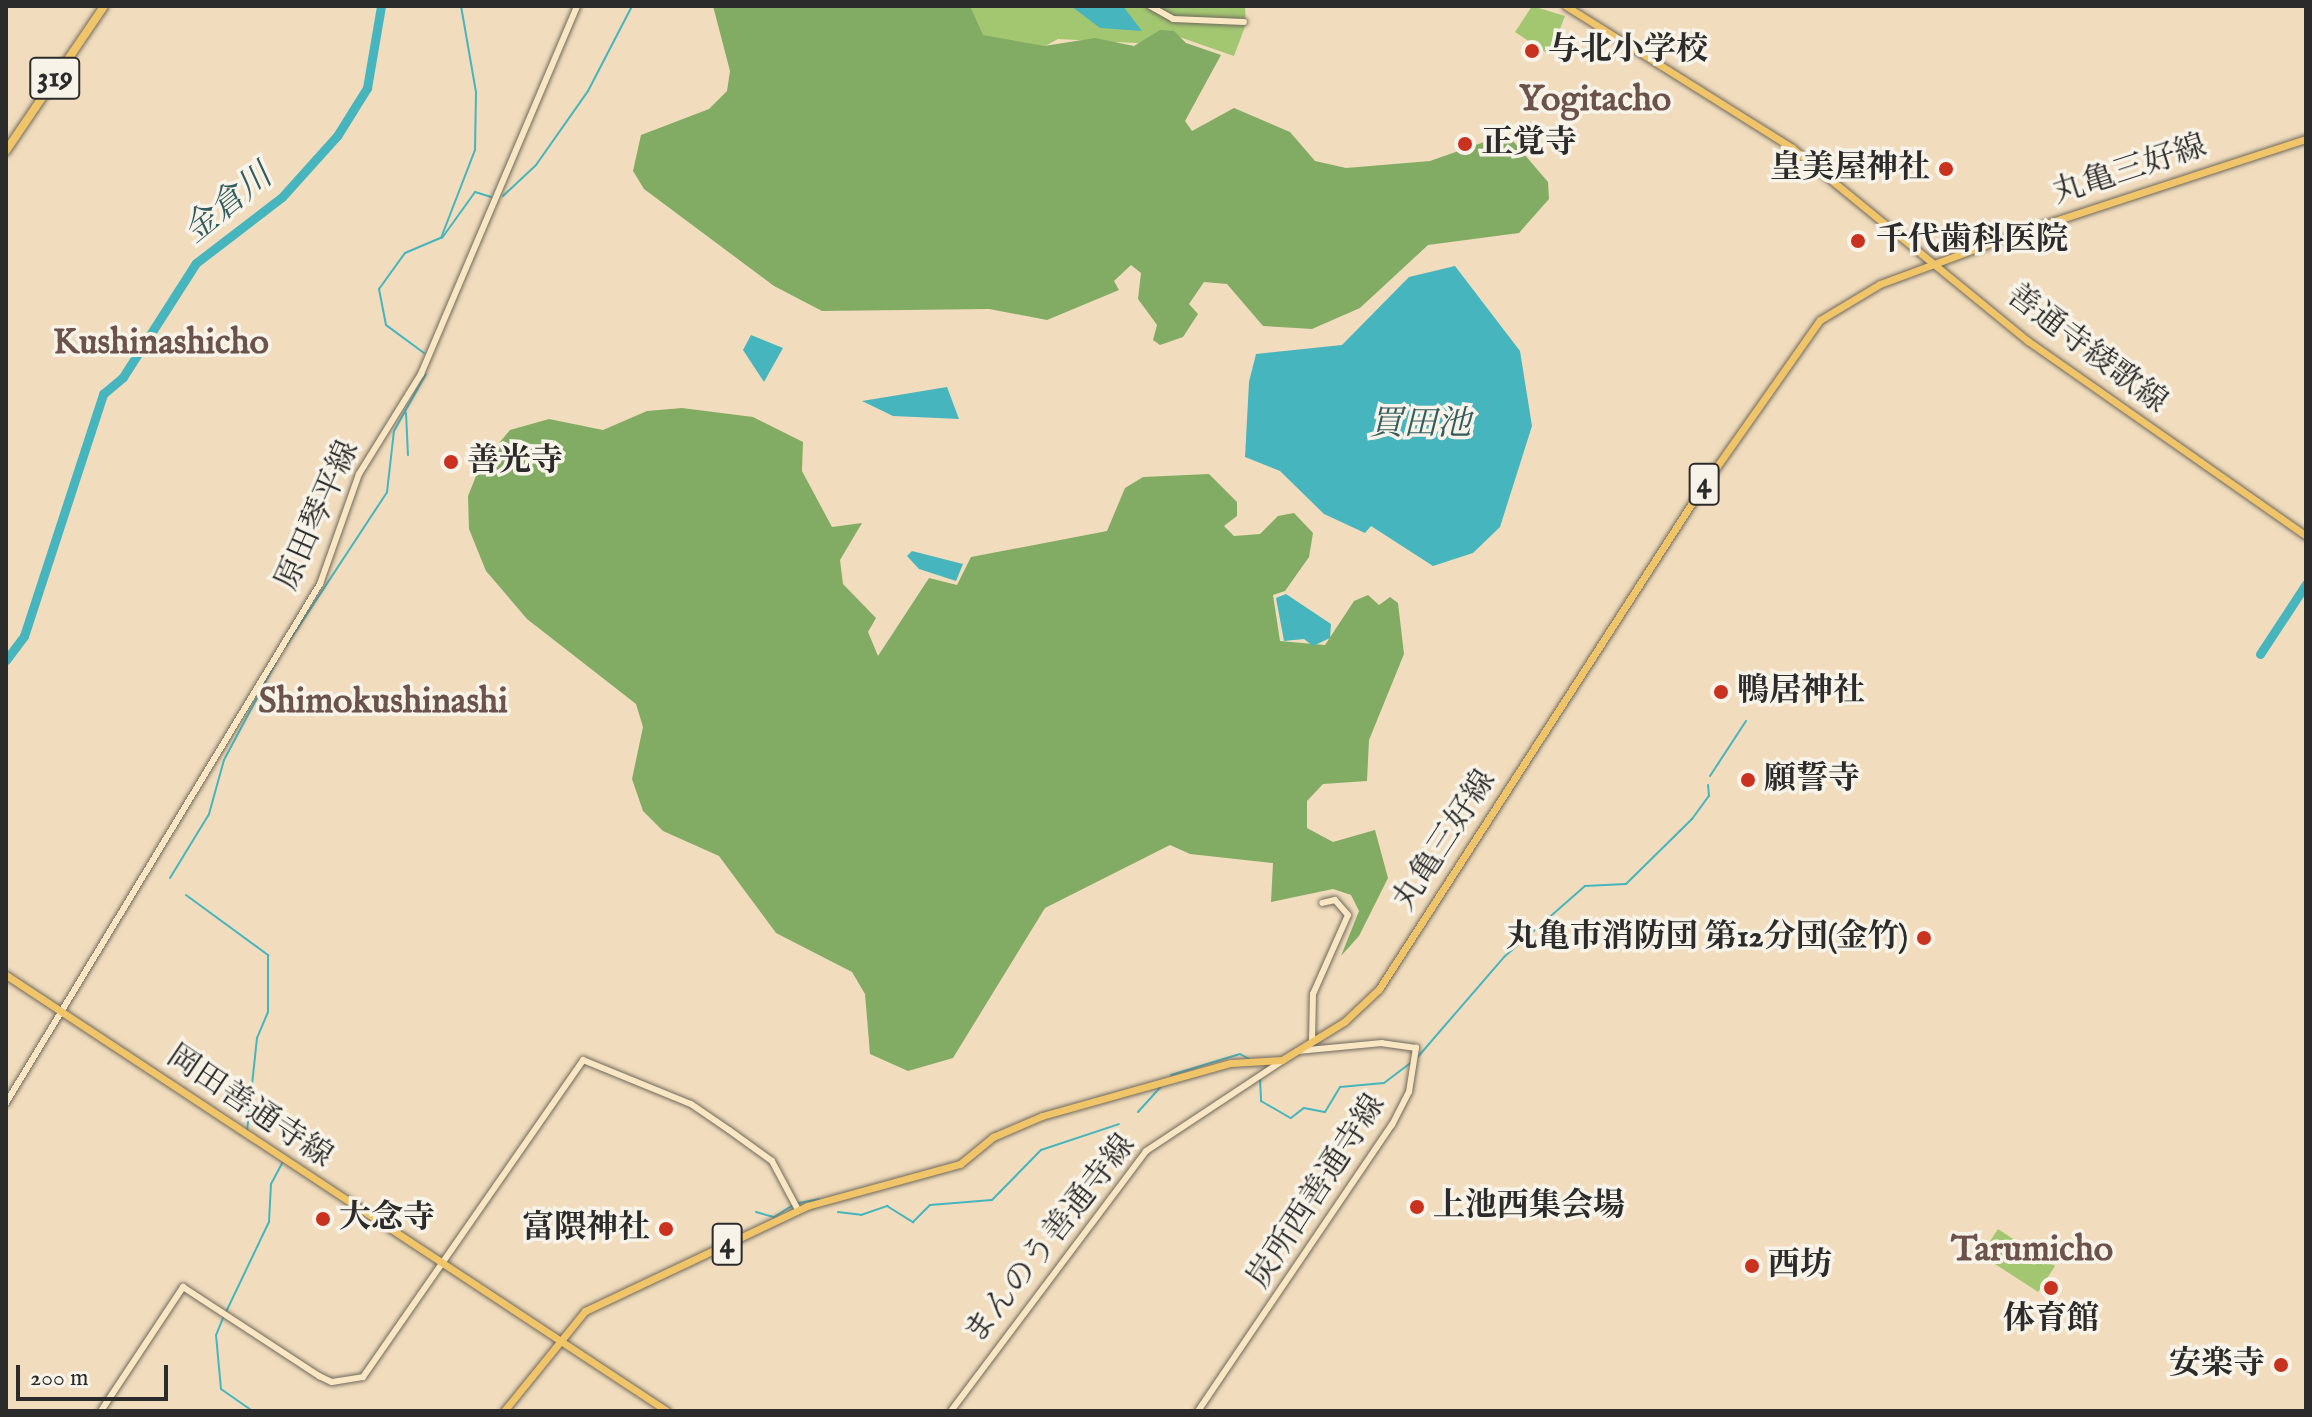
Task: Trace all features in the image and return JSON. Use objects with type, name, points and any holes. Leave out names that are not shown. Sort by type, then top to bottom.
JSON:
[{"type":"highway","name":"319","points":[[6,151],[104,6]]},
{"type":"main road","name":"原田琴平線","points":[[6,1103],[320,584],[359,474],[421,374],[577,6]]},
{"type":"main road","points":[[1150,6],[1173,19],[1244,22]]},
{"type":"main road","name":"善通寺綾歌線","points":[[1566,6],[1792,148],[2028,341],[2306,536]]},
{"type":"main road","name":"丸亀三好線","points":[[504,1411],[559,1339],[592,1307],[797,1206],[849,1189],[960,1164],[993,1137],[1042,1116],[1231,1063],[1282,1060],[1312,1041],[1379,989],[1801,340],[1854,296],[1937,264],[2306,139]]},
{"type":"main road","points":[[1312,1041],[1313,994],[1348,915],[1335,900],[1322,903]]},
{"type":"main road","name":"岡田善通寺線","points":[[6,975],[667,1411]]},
{"type":"main road","name":"炭所西善通寺線","points":[[1198,1411],[1392,1125],[1409,1092],[1416,1048],[1373,1043],[1297,1051]]},
{"type":"main road","points":[[101,1411],[183,1287],[332,1382],[370,1371],[583,1060],[691,1104],[772,1161],[797,1206]]},
{"type":"main road","name":"まんのう善通寺線","points":[[951,1411],[1146,1151],[1282,1060]]},
{"type":"green space","points":[[713,6],[970,6],[983,35],[1044,46],[1095,38],[1134,46],[1160,30],[1174,31],[1186,43],[1221,55],[1185,121],[1192,131],[1234,108],[1290,132],[1315,161],[1346,168],[1430,161],[1507,134],[1548,182],[1549,199],[1519,233],[1428,245],[1360,308],[1312,329],[1263,326],[1227,284],[1204,282],[1189,304],[1198,314],[1183,337],[1160,345],[1153,340],[1157,325],[1138,299],[1141,273],[1131,265],[1114,281],[1119,290],[1047,320],[989,309],[822,311],[774,286],[644,189],[633,171],[641,135],[709,109],[727,91],[730,71]]},
{"type":"green space","points":[[964,6],[1245,6],[1246,24],[1234,56],[1165,32],[1154,44],[1058,39],[1038,50],[980,38]]},
{"type":"green space","points":[[1532,6],[1565,16],[1550,55],[1515,32]]},
{"type":"green space","points":[[682,408],[753,417],[803,442],[802,471],[832,527],[862,523],[840,560],[843,584],[876,618],[868,632],[878,656],[929,578],[957,585],[971,557],[1107,531],[1125,488],[1143,477],[1209,474],[1237,502],[1237,516],[1224,526],[1234,536],[1260,534],[1278,516],[1294,513],[1313,533],[1309,557],[1285,591],[1273,595],[1280,641],[1325,645],[1354,601],[1368,595],[1379,605],[1390,597],[1398,603],[1404,654],[1369,740],[1367,781],[1323,784],[1307,801],[1307,828],[1333,842],[1375,830],[1388,878],[1359,936],[1341,956],[1359,911],[1351,895],[1333,889],[1271,902],[1273,863],[1190,854],[1170,845],[1045,908],[953,1058],[908,1071],[870,1054],[865,994],[852,972],[776,933],[719,856],[663,831],[643,811],[632,779],[643,727],[636,704],[527,619],[486,571],[469,529],[468,496],[480,466],[510,430],[549,419],[603,430],[647,411]]},
{"type":"green space","points":[[1998,1229],[2055,1266],[2038,1292],[1981,1255]]},
{"type":"water","points":[[1071,6],[1123,6],[1142,31],[1100,28]]},
{"type":"water","name":"買田池","points":[[1455,266],[1520,351],[1532,426],[1500,527],[1473,553],[1433,566],[1371,526],[1365,533],[1324,514],[1280,471],[1245,457],[1249,382],[1256,354],[1342,345],[1409,277]]},
{"type":"water","points":[[751,335],[783,348],[764,382],[743,350]]},
{"type":"water","points":[[947,387],[959,419],[893,416],[862,401]]},
{"type":"water","points":[[912,551],[963,564],[956,581],[919,569],[907,556]]},
{"type":"water","points":[[1286,594],[1331,624],[1330,638],[1313,646],[1304,639],[1284,641],[1276,598]]},
{"type":"waterway","name":"金倉川","points":[[6,660],[24,636],[103,394],[123,377],[196,263],[282,197],[337,136],[367,88],[381,6]]},
{"type":"waterway","points":[[424,353],[386,325],[379,289],[405,253],[441,238],[475,150],[476,92],[461,6]]},
{"type":"waterway","points":[[503,196],[536,165],[588,91],[632,6]]},
{"type":"waterway","points":[[442,238],[475,192],[491,197]]},
{"type":"waterway","points":[[286,646],[387,492],[394,431],[426,374]]},
{"type":"waterway","points":[[406,413],[408,455]]},
{"type":"waterway","points":[[2260,654],[2306,584]]},
{"type":"waterway","points":[[170,878],[209,814],[224,760],[276,662]]},
{"type":"waterway","points":[[1710,776],[1746,721]]},
{"type":"waterway","points":[[1416,1059],[1504,957],[1585,886],[1626,884],[1692,819],[1709,796],[1708,785]]},
{"type":"waterway","points":[[186,895],[268,955],[268,1012],[257,1038],[247,1131]]},
{"type":"waterway","points":[[1171,1075],[1240,1054],[1249,1059]]},
{"type":"waterway","points":[[1260,1079],[1261,1101],[1291,1118],[1304,1108],[1325,1112],[1340,1087],[1384,1083],[1411,1063]]},
{"type":"waterway","points":[[1138,1112],[1164,1083]]},
{"type":"waterway","points":[[838,1212],[861,1215],[887,1206],[913,1222],[930,1205],[992,1200],[1041,1150],[1119,1124]]},
{"type":"waterway","points":[[226,1312],[269,1222],[271,1184],[284,1160]]},
{"type":"waterway","points":[[799,1203],[819,1199]]},
{"type":"waterway","points":[[756,1212],[774,1217],[793,1205]]},
{"type":"waterway","points":[[223,1318],[216,1335],[221,1389],[252,1411]]},
{"type":"place","name":"与北小学校","points":[[1532,51]]},
{"type":"place","name":"正覚寺","points":[[1465,144]]},
{"type":"place","name":"皇美屋神社","points":[[1946,169]]},
{"type":"place","name":"千代歯科医院","points":[[1858,241]]},
{"type":"place","name":"善光寺","points":[[451,462]]},
{"type":"place","name":"鴨居神社","points":[[1721,692]]},
{"type":"place","name":"願誓寺","points":[[1748,780]]},
{"type":"place","name":"丸亀市消防団 第12分団(金竹)","points":[[1924,938]]},
{"type":"place","name":"上池西集会場","points":[[1417,1207]]},
{"type":"place","name":"大念寺","points":[[323,1219]]},
{"type":"place","name":"富隈神社","points":[[666,1229]]},
{"type":"place","name":"西坊","points":[[1752,1266]]},
{"type":"place","name":"体育館","points":[[2051,1288]]},
{"type":"place","name":"安楽寺","points":[[2281,1365]]},
{"type":"district","name":"Yogitacho","points":[[1595,101]]},
{"type":"district","name":"Kushinashicho","points":[[161,344]]},
{"type":"district","name":"Shimokushinashi","points":[[383,703]]},
{"type":"district","name":"Tarumicho","points":[[2032,1251]]}]
